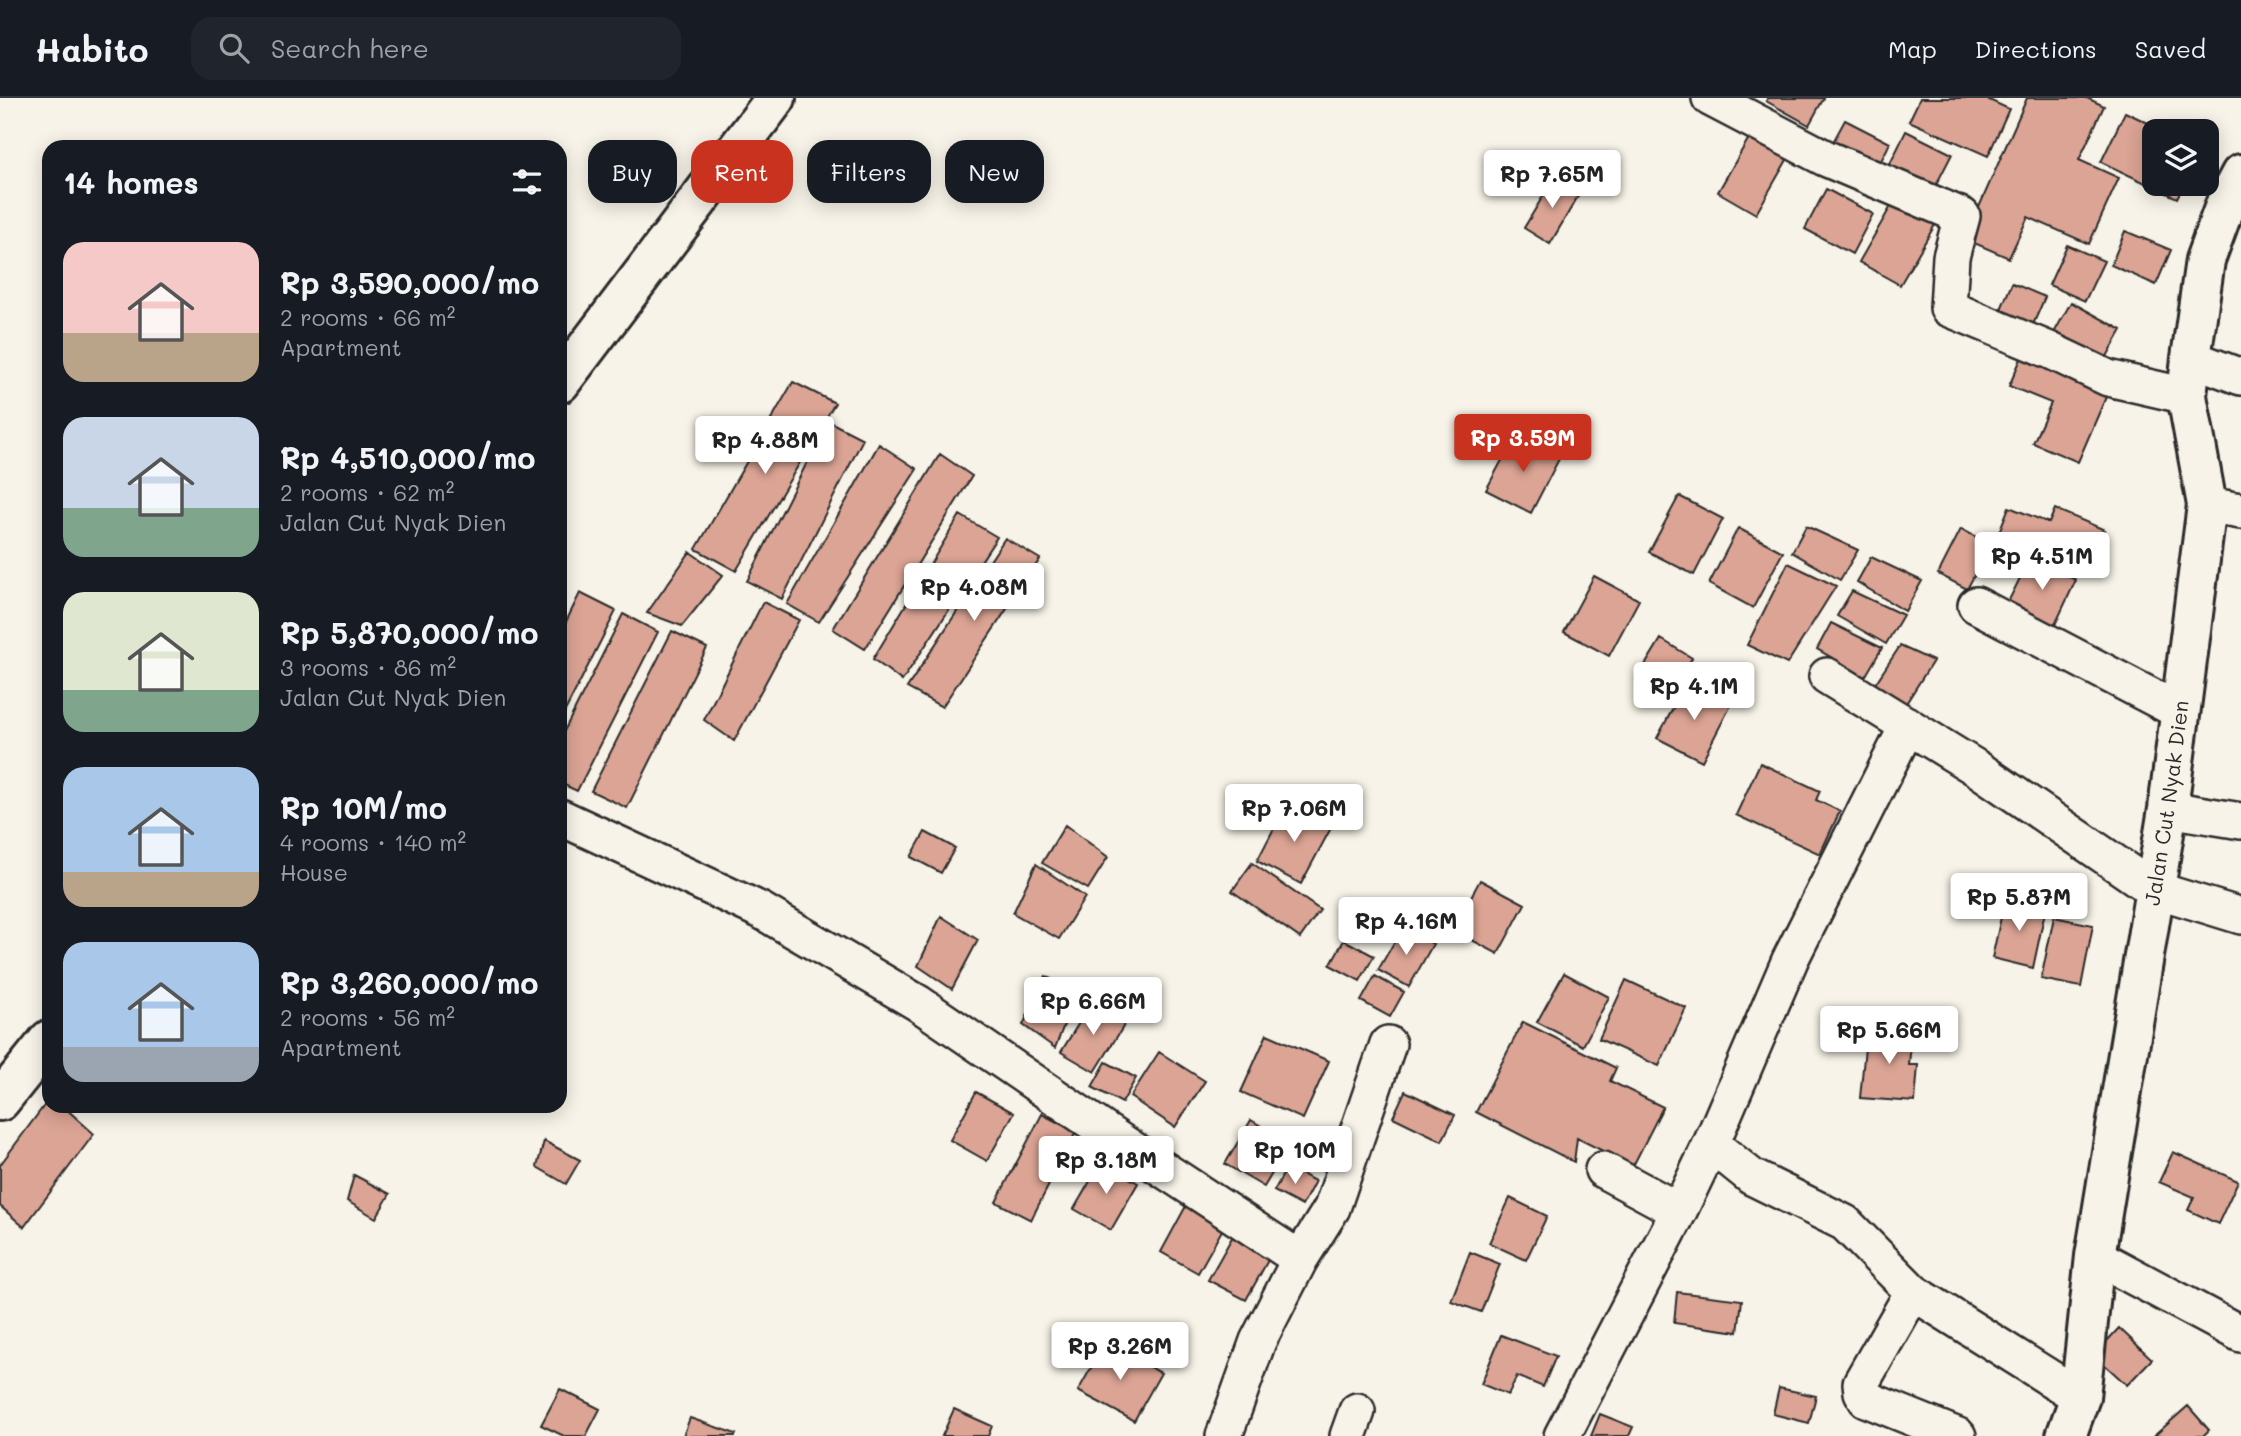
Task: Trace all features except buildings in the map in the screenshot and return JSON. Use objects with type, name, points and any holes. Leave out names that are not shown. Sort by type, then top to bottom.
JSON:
[{"type":"street","points":[[567,374],[776,98]]},
{"type":"street","points":[[1710,98],[1825,158],[1962,216],[1951,257],[1948,308],[2108,378],[2187,396]]},
{"type":"street","name":"Jalan Cut Nyak Dien","points":[[2066,1436],[2080,1397],[2095,1256],[2168,809],[2181,712],[2224,508],[2187,396],[2205,260],[2227,200],[2241,174]]},
{"type":"street","points":[[2191,358],[2241,377]]},
{"type":"street","points":[[1976,605],[2181,712]]},
{"type":"street","points":[[1828,676],[1978,769],[2153,889],[2241,916]]},
{"type":"street","points":[[1562,1436],[1679,1211],[1711,1144],[1790,960],[1908,725]]},
{"type":"street","points":[[2168,809],[2241,821]]},
{"type":"street","points":[[567,820],[760,910],[918,1003],[1111,1135],[1300,1259]]},
{"type":"street","points":[[1224,1436],[1258,1341],[1300,1259],[1332,1208],[1388,1044]]},
{"type":"street","points":[[0,1101],[42,1049]]},
{"type":"street","points":[[1711,1144],[1752,1177],[1844,1223],[1913,1292],[2080,1397]]},
{"type":"street","points":[[1603,1170],[1679,1211]]},
{"type":"street","points":[[2095,1256],[2241,1334]]},
{"type":"street","points":[[1913,1292],[1861,1383],[1862,1392],[1866,1399],[1958,1436]]}]
